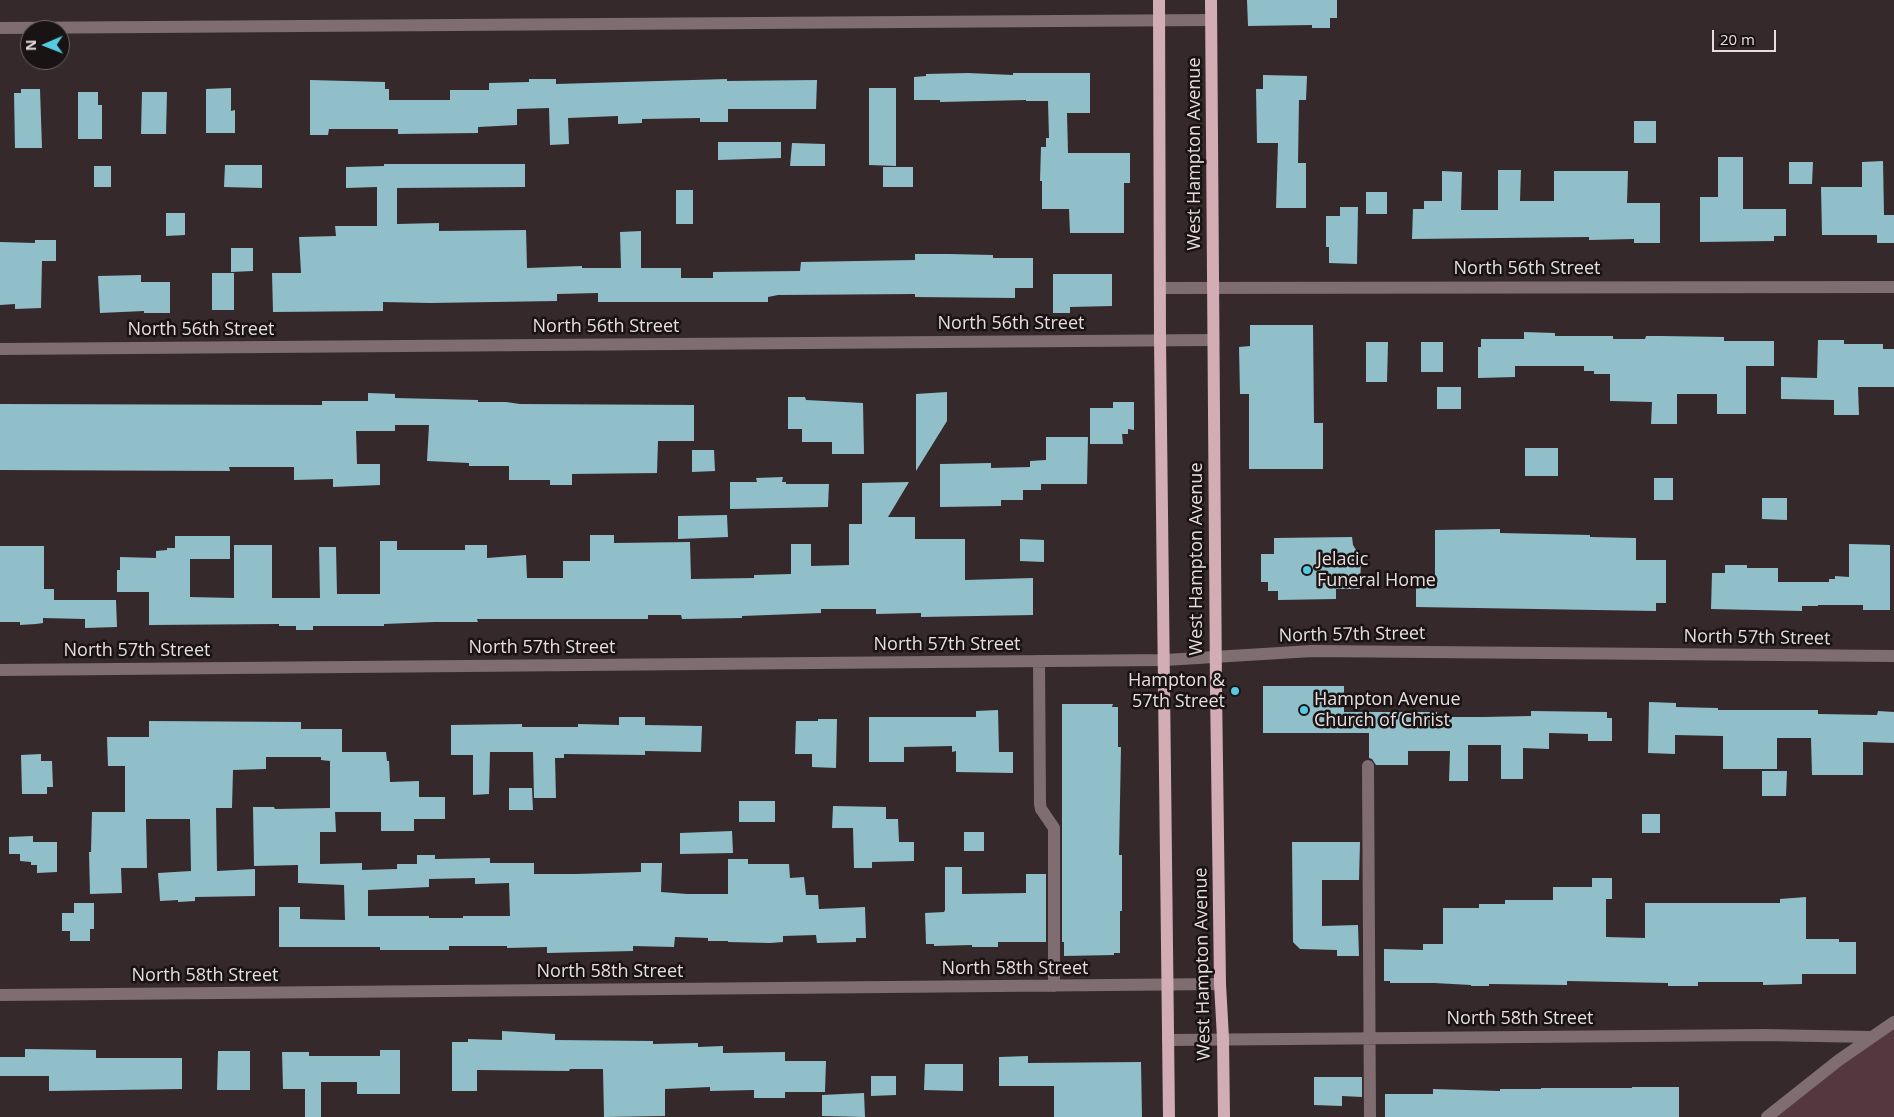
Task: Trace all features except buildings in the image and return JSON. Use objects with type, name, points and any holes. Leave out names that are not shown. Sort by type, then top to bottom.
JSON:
[{"type":"main road","name":"West Hampton Avenue","points":[[1159,0],[1160,340],[1169,985],[1169,1117]]},
{"type":"main road","name":"West Hampton Avenue","points":[[1211,0],[1216,657],[1220,984],[1224,1117]]},
{"type":"street","points":[[0,28],[1211,20]]},
{"type":"street","name":"North 56th Street","points":[[1161,288],[1894,287]]},
{"type":"street","name":"North 56th Street","points":[[0,349],[1213,340]]},
{"type":"street","name":"North 57th Street","points":[[0,670],[1165,660],[1312,651],[1894,656]]},
{"type":"street","points":[[1039,661],[1040,804],[1041,809],[1054,828],[1054,986]]},
{"type":"street","points":[[1368,766],[1370,1117]]},
{"type":"street","name":"North 58th Street","points":[[0,995],[1220,984]]},
{"type":"street","points":[[1767,1117],[1816,1078],[1894,1022]]},
{"type":"street","name":"North 58th Street","points":[[1168,1040],[1223,1038],[1764,1035],[1871,1037]]},
{"type":"shaded area","points":[[1894,1021],[1894,1117],[1775,1117]]},
{"type":"place","name":"Jelacic Funeral Home","points":[[1307,570]]},
{"type":"place","name":"Hampton & 57th Street","points":[[1235,691]]},
{"type":"place","name":"Hampton Avenue Church of Christ","points":[[1304,710]]}]
